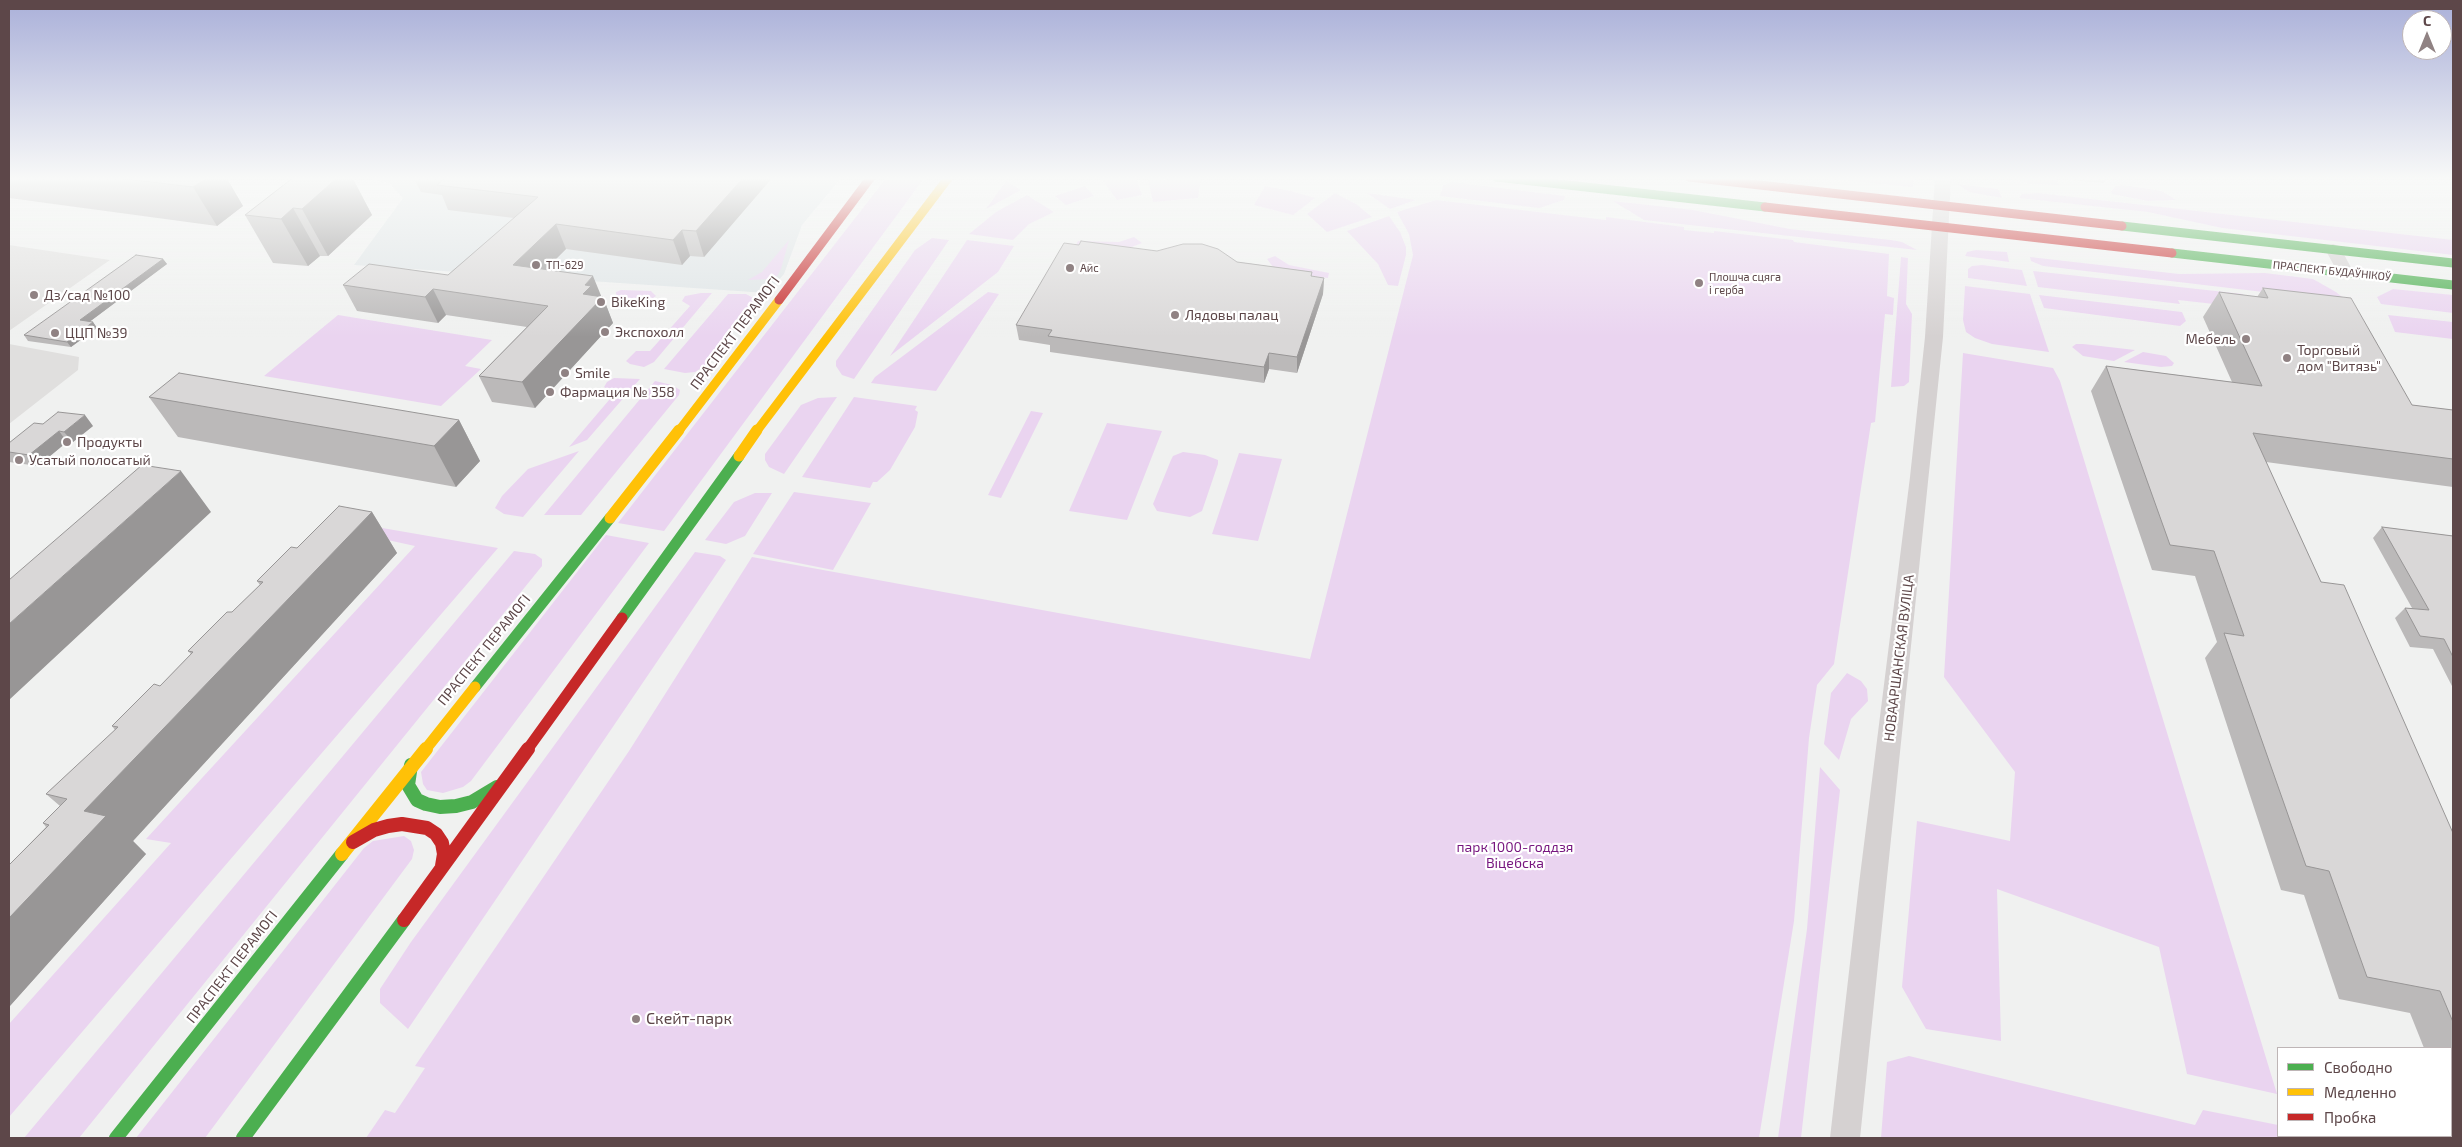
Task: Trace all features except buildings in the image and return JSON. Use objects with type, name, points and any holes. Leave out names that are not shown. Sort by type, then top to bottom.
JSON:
[{"type":"main road","name":"ПРАСПЕКТ ПЕРАМОГІ","points":[[116,1138],[410,765],[716,384],[831,231]]},
{"type":"main road","points":[[243,1138],[792,382],[908,231]]},
{"type":"main road","name":"ПРАСПЕКТ БУДАЎНІКОЎ","points":[[1965,231],[2453,285]]},
{"type":"main road","name":"ПРАСПЕКТ БУДАЎНІКОЎ","points":[[2172,231],[2453,263]]},
{"type":"main road","points":[[410,765],[408,785],[417,800],[440,807],[472,802],[501,784]]},
{"type":"main road","points":[[347,845],[374,830],[402,824],[414,825],[426,828],[436,834],[442,843],[444,854],[442,866]]},
{"type":"street","name":"НОВААРШАНСКАЯ ВУЛІЦА","points":[[1845,1138],[1875,857],[1921,468],[1934,337],[1942,231]]},
{"type":"street","points":[[2333,249],[2346,273]]},
{"type":"shaded area","points":[[379,231],[800,231],[784,274],[767,293],[354,265]]},
{"type":"shaded area","name":"Дз/сад №100","points":[[9,245],[110,260],[9,331]]},
{"type":"shaded area","points":[[9,344],[79,357],[78,370],[9,424]]},
{"type":"green space","points":[[845,231],[886,231],[664,531],[618,523]]},
{"type":"green space","points":[[973,231],[1022,231],[1013,240],[969,234]]},
{"type":"green space","points":[[1347,231],[1399,231],[1406,247],[1406,255],[1398,286],[1388,285],[1378,264]]},
{"type":"green space","name":"парк 1000-годдзя Віцебска","points":[[1407,231],[1689,231],[1714,233],[1714,231],[1889,254],[1887,296],[1894,298],[1893,315],[1885,314],[1875,422],[1871,423],[1834,664],[1817,685],[1809,738],[1794,921],[1759,1138],[366,1138],[385,1110],[395,1113],[425,1068],[415,1066],[629,751],[752,557],[1310,659],[1413,255]]},
{"type":"green space","points":[[1740,231],[1804,231],[1891,240],[1902,242],[1917,250]]},
{"type":"green space","points":[[2244,231],[2369,231],[2453,240],[2453,255]]},
{"type":"green space","points":[[1134,237],[1142,243],[1124,250],[1076,245],[1078,241],[1119,242]]},
{"type":"green space","points":[[932,238],[949,240],[854,379],[842,375],[836,366],[836,361],[915,250]]},
{"type":"green space","points":[[789,240],[781,269],[777,276],[769,279],[748,280],[762,272]]},
{"type":"green space","points":[[967,240],[1014,246],[998,272],[890,356]]},
{"type":"green space","points":[[1976,250],[2007,252],[2009,262],[1965,256],[1967,252]]},
{"type":"green space","points":[[1275,256],[1289,265],[1329,273],[1328,278],[1276,271],[1267,259]]},
{"type":"green space","points":[[1901,257],[1908,258],[1906,304],[1912,314],[1909,382],[1904,386],[1891,387]]},
{"type":"green space","points":[[2030,257],[2179,274],[2265,273],[2313,279],[2336,292],[2348,302],[2043,266],[2031,261]]},
{"type":"green space","points":[[1982,265],[2022,270],[2027,286],[1968,278],[1968,269],[1972,266]]},
{"type":"green space","points":[[2033,271],[2243,294],[2250,308],[2178,300],[2180,304],[2038,287]]},
{"type":"green space","points":[[1965,286],[2030,294],[2049,352],[1992,344],[1975,338],[1966,332],[1963,320]]},
{"type":"green space","points":[[2393,289],[2453,295],[2453,313],[2381,304],[2377,297]]},
{"type":"green space","points":[[621,290],[651,291],[656,296],[652,299],[622,305],[616,294],[616,292]]},
{"type":"green space","points":[[988,292],[999,294],[936,391],[871,383],[875,377]]},
{"type":"green space","points":[[712,293],[654,362],[644,367],[630,364],[626,361],[636,351],[650,351],[690,306],[682,301],[685,296]]},
{"type":"green space","points":[[728,294],[746,294],[757,300],[703,367],[695,372],[685,373],[664,369]]},
{"type":"green space","points":[[2039,295],[2182,312],[2186,321],[2180,326],[2044,308]]},
{"type":"green space","points":[[338,315],[492,340],[465,366],[481,369],[441,406],[264,376]]},
{"type":"green space","points":[[2388,315],[2453,322],[2453,339],[2395,332]]},
{"type":"green space","points":[[2076,344],[2135,350],[2114,361],[2083,356],[2072,347]]},
{"type":"green space","points":[[2143,352],[2166,356],[2174,363],[2172,366],[2161,367],[2124,362]]},
{"type":"green space","points":[[1963,353],[2053,368],[2060,381],[2277,1094],[2187,1074],[2159,947],[1997,889],[2001,1041],[1926,1029],[1902,987],[1917,821],[2010,841],[2015,772],[1944,677]]},
{"type":"green space","points":[[614,378],[640,379],[587,440],[569,447],[615,393],[604,387],[607,382]]},
{"type":"green space","points":[[655,381],[672,385],[680,390],[679,395],[581,515],[544,515]]},
{"type":"green space","points":[[837,397],[784,474],[769,467],[765,460],[765,454],[801,405],[818,398]]},
{"type":"green space","points":[[854,397],[917,406],[915,410],[918,412],[915,427],[890,470],[877,482],[873,482],[870,488],[802,477]]},
{"type":"green space","points":[[1031,411],[1043,413],[1001,498],[988,495]]},
{"type":"green space","points":[[1107,423],[1162,431],[1127,520],[1069,511]]},
{"type":"green space","points":[[579,451],[523,517],[504,514],[495,508],[502,496],[528,469]]},
{"type":"green space","points":[[1183,452],[1205,455],[1218,460],[1202,511],[1190,517],[1157,511],[1153,504],[1173,456]]},
{"type":"green space","points":[[1239,453],[1282,459],[1258,541],[1212,534]]},
{"type":"green space","points":[[794,492],[871,503],[833,570],[753,554]]},
{"type":"green space","points":[[755,493],[772,493],[745,536],[726,544],[705,540],[734,502]]},
{"type":"green space","points":[[359,524],[498,548],[9,1117],[9,1024],[171,843],[146,839],[415,546],[351,532]]},
{"type":"green space","points":[[606,535],[649,543],[471,781],[463,787],[443,793],[427,790],[423,784],[421,772]]},
{"type":"green space","points":[[514,551],[535,554],[542,559],[542,566],[79,1138],[24,1138]]},
{"type":"green space","points":[[695,552],[720,556],[726,560],[408,1029],[380,1003],[380,989],[411,942]]},
{"type":"green space","points":[[1847,673],[1861,681],[1867,689],[1868,701],[1851,719],[1839,760],[1824,744],[1831,693]]},
{"type":"green space","points":[[1820,767],[1840,790],[1801,1138],[1778,1138],[1807,929]]},
{"type":"green space","points":[[404,836],[411,841],[414,850],[412,859],[205,1138],[136,1138],[364,848],[373,841]]},
{"type":"green space","points":[[1909,1056],[2195,1125],[2203,1110],[2277,1125],[2277,1137],[2334,1138],[1881,1138],[1887,1062]]},
{"type":"traffic: fast","points":[[2162,231],[2453,263]]},
{"type":"traffic: fast","points":[[2172,253],[2453,285]]},
{"type":"traffic: fast","points":[[622,618],[739,456]]},
{"type":"traffic: fast","points":[[475,687],[610,518]]},
{"type":"traffic: fast","points":[[411,765],[408,785],[417,800],[426,804],[440,807],[456,806],[472,802],[497,787]]},
{"type":"traffic: fast","points":[[116,1138],[342,854]]},
{"type":"traffic: fast","points":[[243,1138],[404,920]]},
{"type":"traffic: slow","points":[[739,456],[792,382],[908,231]]},
{"type":"traffic: slow","points":[[610,518],[716,384],[779,300]]},
{"type":"traffic: slow","points":[[342,854],[475,687]]},
{"type":"traffic: jam","points":[[779,300],[831,231]]},
{"type":"traffic: jam","points":[[1973,231],[2172,253]]},
{"type":"traffic: jam","points":[[404,920],[622,618]]},
{"type":"traffic: jam","points":[[353,842],[374,830],[388,826],[402,824],[427,828],[436,834],[442,843],[444,854],[442,866]]},
{"type":"place","name":"ТП-629","points":[[536,265]]},
{"type":"place","name":"Айс","points":[[1070,268]]},
{"type":"place","name":"Плошча сцяга і герба","points":[[1699,283]]},
{"type":"place","name":"Дз/сад №100","points":[[34,295]]},
{"type":"place","name":"BikeKing","points":[[601,302]]},
{"type":"place","name":"Лядовы палац","points":[[1175,315]]},
{"type":"place","name":"Экспохолл","points":[[605,332]]},
{"type":"place","name":"ЦЦП №39","points":[[55,333]]},
{"type":"place","name":"Мебель","points":[[2246,339]]},
{"type":"place","name":"Торговый дом \"Витязь\"","points":[[2287,358]]},
{"type":"place","name":"Smile","points":[[565,373]]},
{"type":"place","name":"Фармация № 358","points":[[550,392]]},
{"type":"place","name":"Продукты","points":[[67,442]]},
{"type":"place","name":"Усатый полосатый","points":[[19,460]]},
{"type":"place","name":"Скейт-парк","points":[[636,1019]]}]
